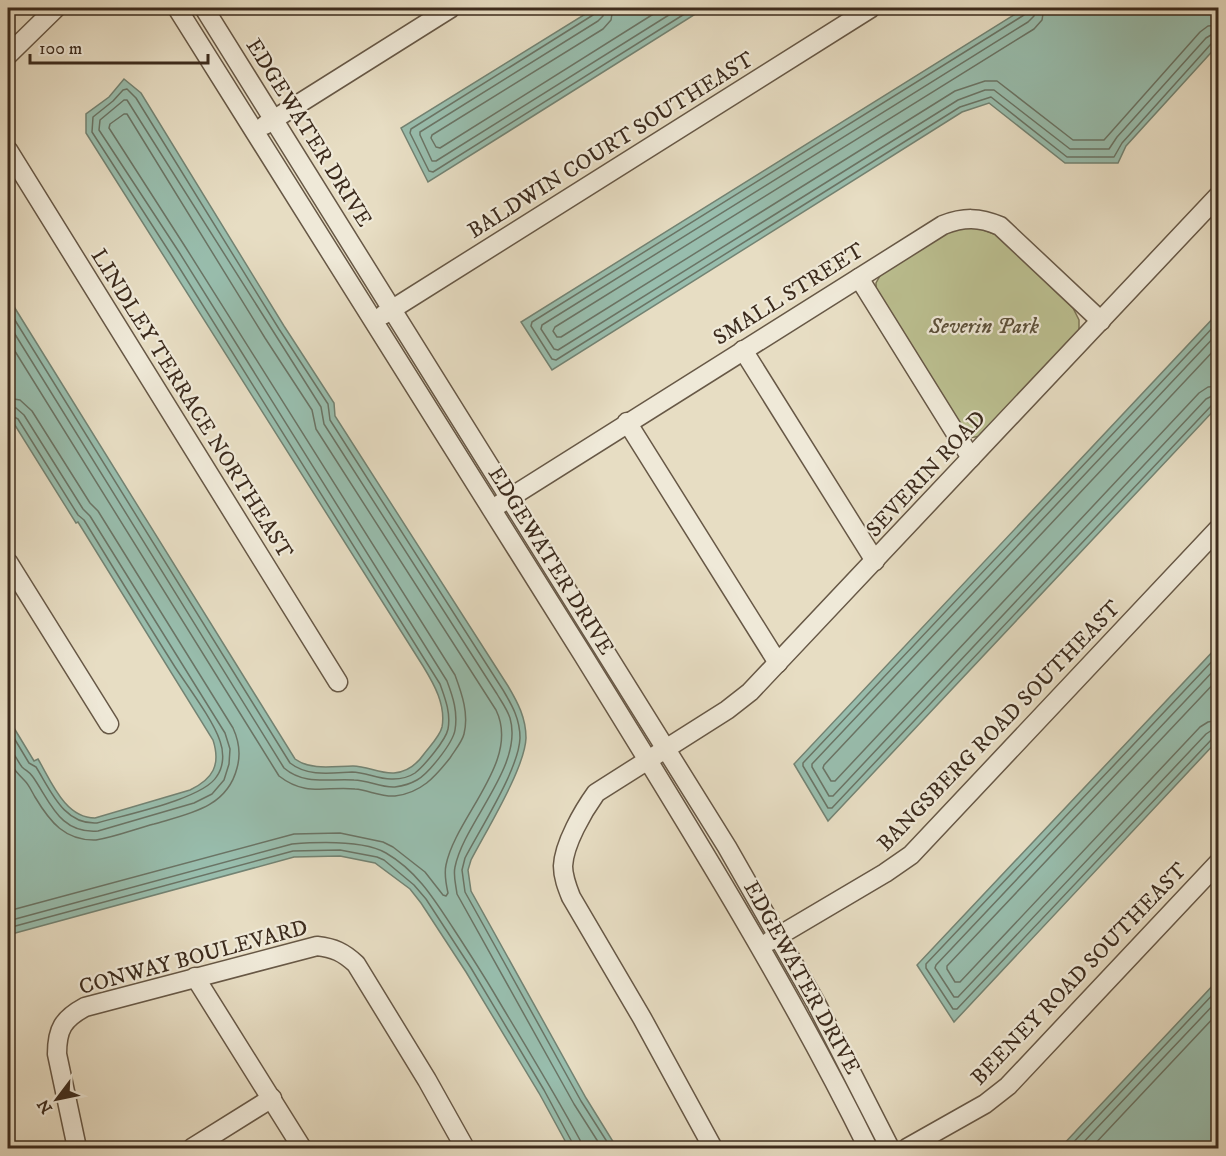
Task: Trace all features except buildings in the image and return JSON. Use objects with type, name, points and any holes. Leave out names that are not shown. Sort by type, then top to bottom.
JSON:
[{"type":"street","points":[[8,55],[56,8]]},
{"type":"street","name":"EDGEWATER DRIVE","points":[[177,8],[647,759],[760,946],[868,1149]]},
{"type":"street","name":"EDGEWATER DRIVE","points":[[204,8],[666,748],[778,935],[843,1054],[890,1149]]},
{"type":"street","points":[[255,131],[451,8]]},
{"type":"street","name":"BALDWIN COURT SOUTHEAST","points":[[374,321],[871,8]]},
{"type":"street","name":"LINDLEY TERRACE NORTHEAST","points":[[8,150],[338,682]]},
{"type":"street","name":"SEVERIN ROAD","points":[[713,1149],[642,1018],[571,897],[565,882],[563,865],[566,850],[586,807],[596,793],[739,702],[875,561],[1218,196]]},
{"type":"street","name":"SMALL STREET","points":[[492,509],[627,422],[943,225],[957,219],[987,220],[1000,226],[1101,321]]},
{"type":"street","points":[[858,278],[971,458]]},
{"type":"street","points":[[743,350],[875,561]]},
{"type":"street","points":[[627,422],[778,663]]},
{"type":"street","name":"BANGSBERG ROAD SOUTHEAST","points":[[760,946],[885,873],[911,855],[1218,529]]},
{"type":"street","points":[[8,562],[109,724]]},
{"type":"street","name":"BEENEY ROAD SOUTHEAST","points":[[907,1149],[985,1104],[1008,1086],[1218,863]]},
{"type":"street","name":"CONWAY BOULEVARD","points":[[77,1149],[57,1054],[57,1039],[62,1025],[72,1014],[85,1007],[317,946],[331,947],[345,954],[356,964],[427,1080],[465,1149]]},
{"type":"street","points":[[195,977],[302,1149]]},
{"type":"street","points":[[192,1149],[272,1098]]},
{"type":"green space","name":"Severin Park","points":[[966,227],[978,228],[997,235],[1073,308],[1079,320],[1079,331],[981,436],[969,438],[876,291],[876,283],[881,274],[947,233]]},
{"type":"water","points":[[595,8],[705,8],[428,182],[401,128]]},
{"type":"water","points":[[1025,8],[1218,8],[1218,45],[1126,146],[1118,163],[1065,163],[989,103],[962,112],[552,370],[521,322]]},
{"type":"water","points":[[124,79],[141,93],[334,403],[335,416],[518,705],[526,731],[524,751],[495,817],[471,860],[468,870],[471,891],[586,1098],[617,1148],[569,1148],[539,1093],[466,972],[421,903],[410,889],[375,863],[340,856],[294,857],[8,935],[8,710],[14,720],[11,723],[34,761],[38,759],[67,805],[84,816],[95,818],[190,790],[209,776],[216,757],[213,740],[78,522],[76,523],[8,417],[8,297],[295,759],[309,765],[323,767],[358,766],[384,772],[399,772],[418,761],[442,727],[441,703],[427,673],[86,133],[86,114],[109,97]]},
{"type":"water","points":[[1218,313],[1218,406],[828,821],[794,764]]},
{"type":"water","points":[[1218,646],[1218,740],[954,1022],[917,965]]},
{"type":"water","points":[[1218,980],[1218,1148],[1060,1148]]}]
